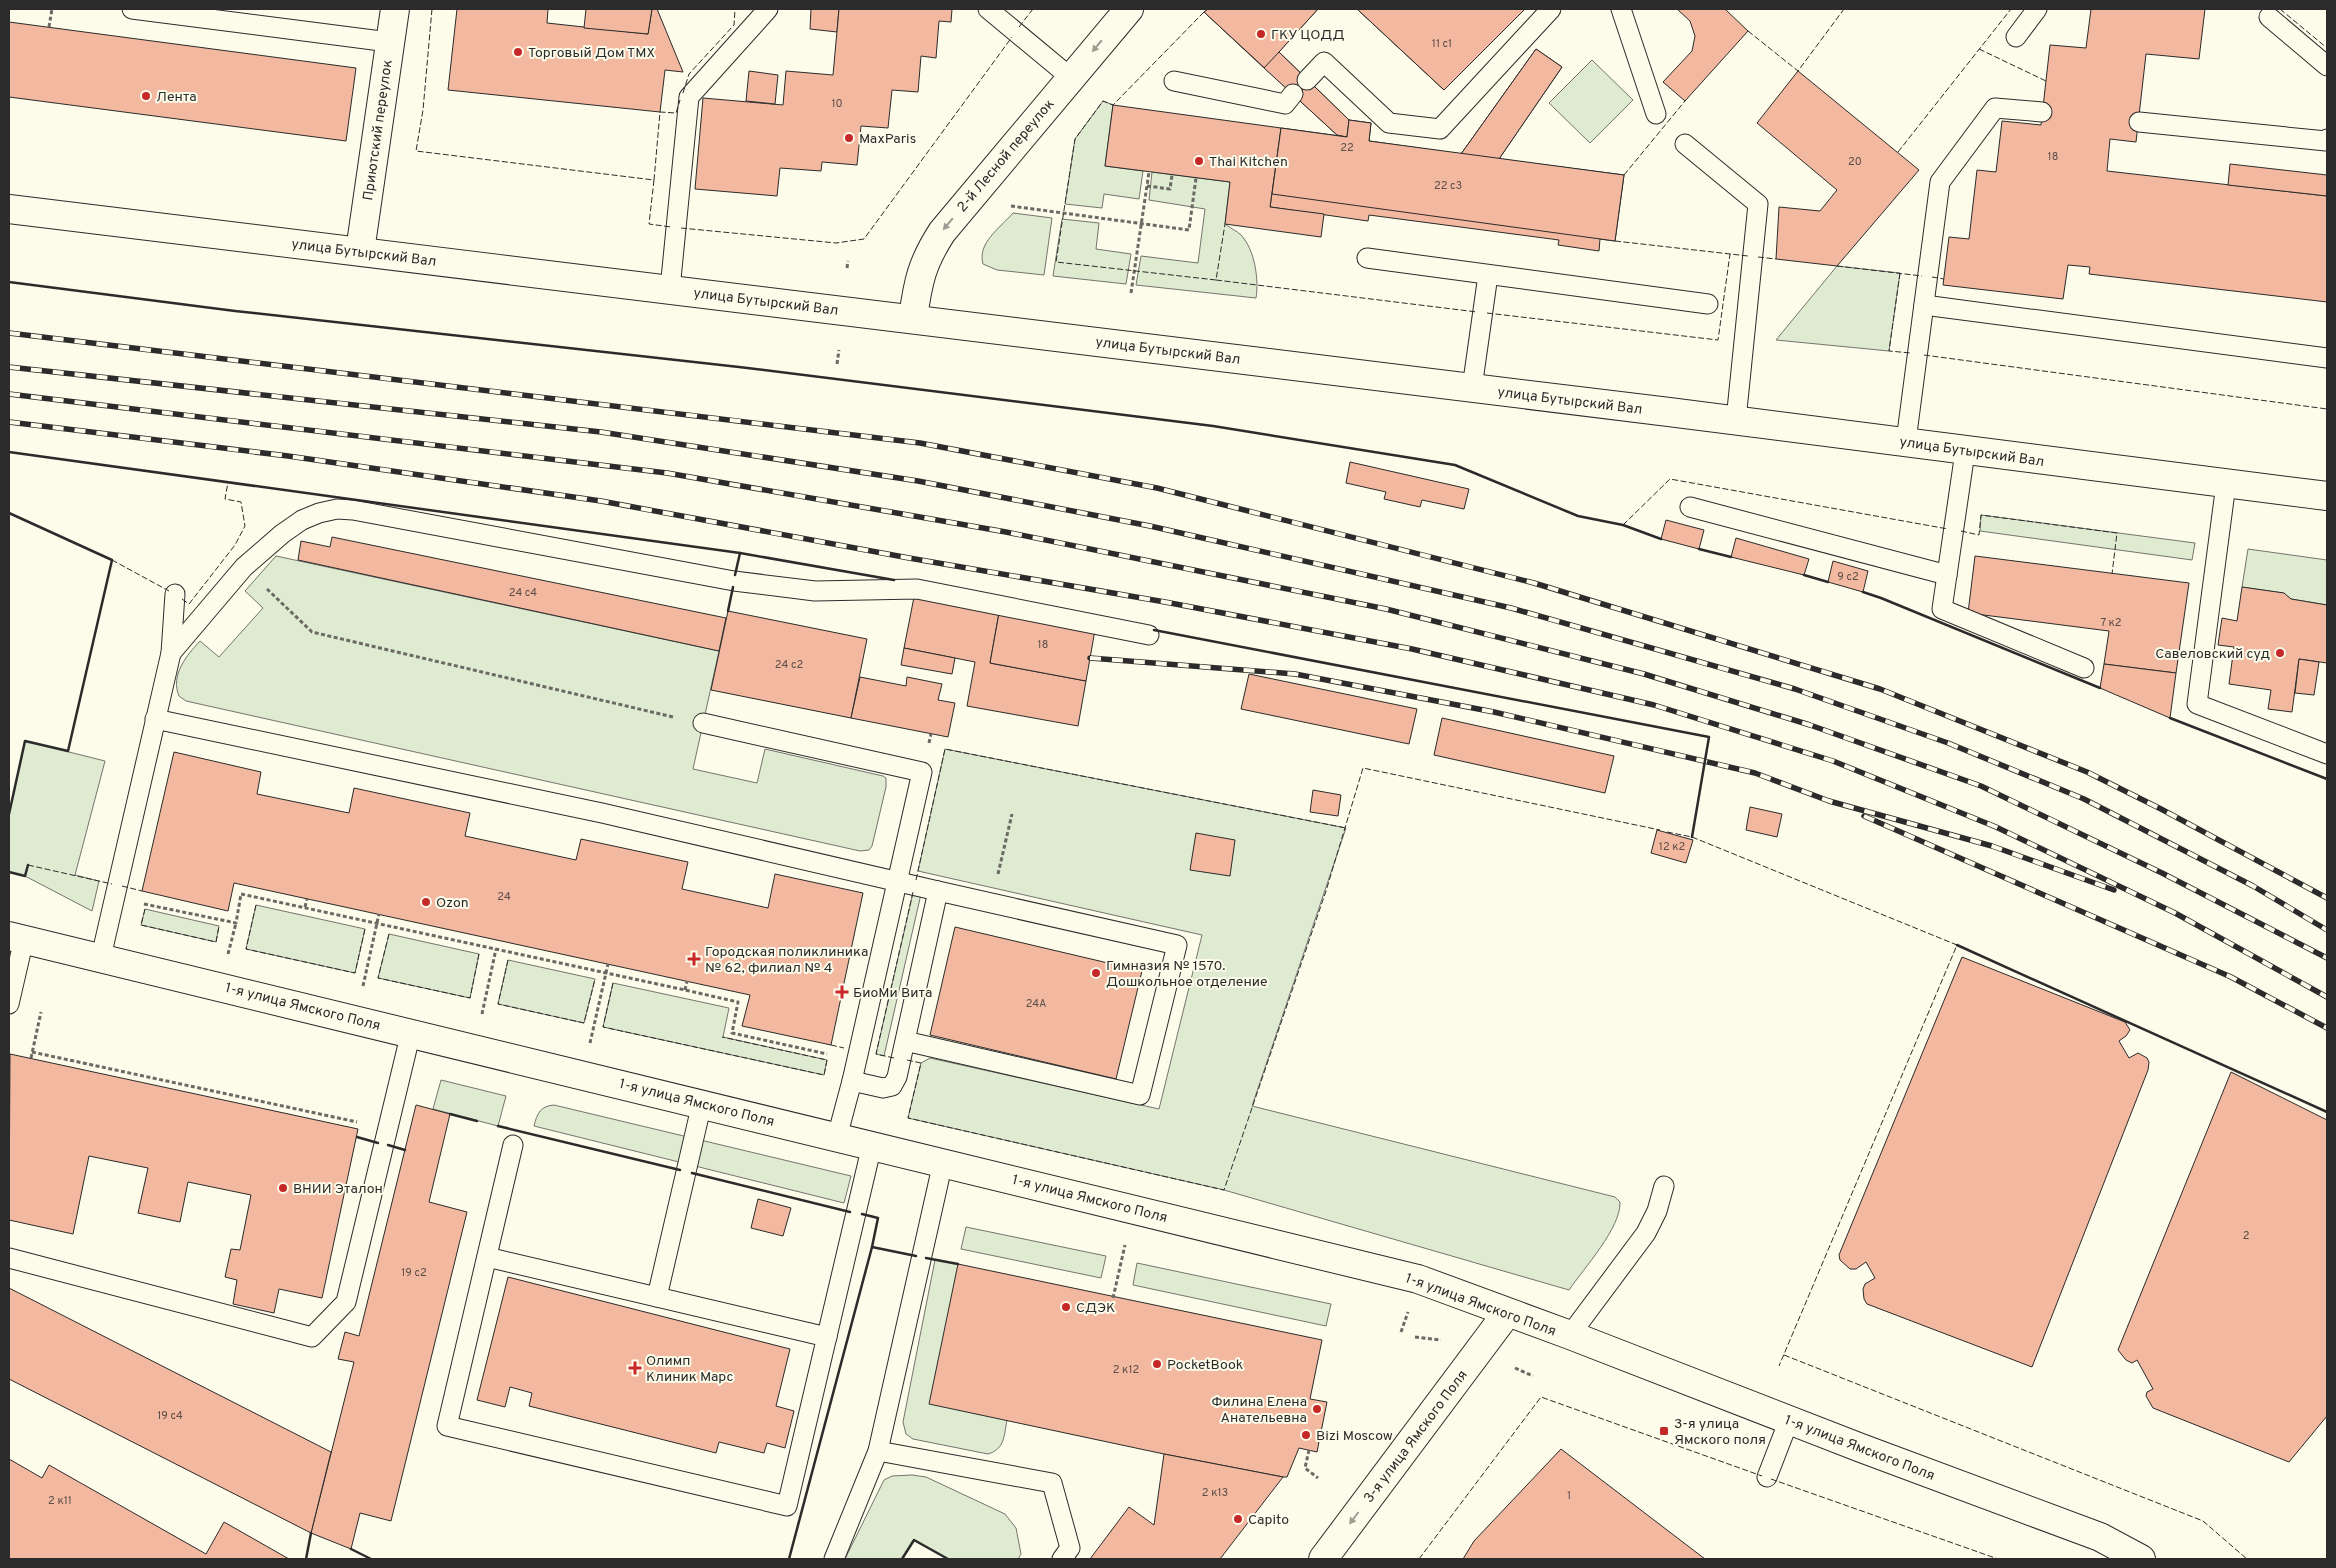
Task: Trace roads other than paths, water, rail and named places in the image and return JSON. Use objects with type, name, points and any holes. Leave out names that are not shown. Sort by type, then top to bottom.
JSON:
[{"type":"street","name":"Приютский переулок","points":[[360,251],[395,9]]},
{"type":"street","name":"2-й Лесной переулок","points":[[913,318],[917,288],[926,256],[942,232],[1123,11]]},
{"type":"street","name":"улица Бутырский Вал","points":[[9,209],[913,318],[1736,420],[1906,442],[1966,452],[2327,496]]},
{"type":"street","points":[[2290,491],[2327,481]]},
{"type":"street","name":"1-я улица Ямского Поля","points":[[16,937],[1418,1279],[2100,1537],[2141,1559]]},
{"type":"street","name":"3-я улица Ямского Поля","points":[[1323,1559],[1507,1313]]},
{"type":"lane","points":[[132,9],[390,42]]},
{"type":"lane","points":[[670,289],[689,98],[768,9]]},
{"type":"lane","points":[[988,9],[1070,77]]},
{"type":"lane","points":[[1307,80],[1324,62],[1389,124],[1440,129],[1551,9]]},
{"type":"lane","points":[[1621,9],[1656,114]]},
{"type":"lane","points":[[2016,37],[2037,9]]},
{"type":"lane","points":[[2269,17],[2327,66]]},
{"type":"lane","points":[[1174,81],[1285,104],[1292,94]]},
{"type":"lane","points":[[1906,442],[1940,182],[1995,108],[2042,112]]},
{"type":"lane","points":[[2139,122],[2327,139]]},
{"type":"lane","points":[[1685,144],[1758,204],[1736,420]]},
{"type":"lane","points":[[1367,258],[1708,304]]},
{"type":"lane","points":[[1472,388],[1488,274]]},
{"type":"lane","points":[[1924,305],[2327,358]]},
{"type":"lane","points":[[1966,452],[1942,609],[2084,668]]},
{"type":"lane","points":[[2226,484],[2196,704],[2327,754]]},
{"type":"lane","points":[[1690,507],[1947,575]]},
{"type":"lane","points":[[171,653],[244,567],[282,534],[302,520],[319,513],[337,509],[734,581],[815,591],[917,588],[1149,636]]},
{"type":"lane","points":[[102,957],[171,653],[175,594]]},
{"type":"lane","points":[[155,719],[602,813],[991,904],[1176,945],[1140,1095],[905,1041]]},
{"type":"lane","points":[[703,724],[922,772],[852,1081],[837,1137]]},
{"type":"lane","points":[[852,1081],[883,1088],[892,1086],[897,1077],[938,891]]},
{"type":"lane","points":[[9,1004],[16,937]]},
{"type":"lane","points":[[9,1258],[312,1337],[346,1302],[386,1128],[411,1032]]},
{"type":"lane","points":[[657,1296],[702,1104]]},
{"type":"lane","points":[[513,1145],[447,1426],[787,1506],[872,1145]]},
{"type":"lane","points":[[834,1559],[878,1451],[944,1162]]},
{"type":"lane","points":[[1570,1335],[1646,1233],[1657,1211],[1664,1186]]},
{"type":"lane","points":[[487,1257],[827,1337]]},
{"type":"lane","points":[[1767,1477],[1789,1420]]},
{"type":"lane","points":[[878,1451],[1052,1483],[1070,1548],[1062,1559]]},
{"type":"railway","points":[[9,333],[920,443],[1157,488],[1534,583],[1880,689],[2087,772],[2161,809],[2327,898]]},
{"type":"railway","points":[[9,367],[601,432],[918,481],[1150,526],[1511,608],[1795,689],[1948,743],[2084,799],[2253,886],[2327,930]]},
{"type":"railway","points":[[9,394],[667,473],[1006,532],[1386,609],[1644,674],[1810,725],[1981,786],[2162,873],[2327,958]]},
{"type":"railway","points":[[9,422],[288,456],[601,501],[909,558],[1165,602],[1412,649],[1654,705],[1833,761],[1996,827],[2175,913],[2327,997]]},
{"type":"railway","points":[[1090,658],[1295,674],[1494,712],[1755,773],[1829,801],[1992,846],[2114,890]]},
{"type":"railway","points":[[1864,816],[2231,977],[2327,1028]]},
{"type":"place","name":"ГКУ ЦОДД","points":[[1261,34]]},
{"type":"place","name":"Торговый Дом ТМХ","points":[[518,52]]},
{"type":"place","name":"Лента","points":[[146,96]]},
{"type":"place","name":"MaxParis","points":[[849,138]]},
{"type":"place","name":"Thai Kitchen","points":[[1199,161]]},
{"type":"place","name":"Савеловский cуд","points":[[2280,653]]},
{"type":"place","name":"Ozon","points":[[426,902]]},
{"type":"place","name":"Городская поликлиника № 62, филиал № 4","points":[[694,959]]},
{"type":"place","name":"Гимназия № 1570. Дошкольное отделение","points":[[1096,973]]},
{"type":"place","name":"БиоМи Вита","points":[[842,992]]},
{"type":"place","name":"ВНИИ Эталон","points":[[283,1188]]},
{"type":"place","name":"СДЭК","points":[[1066,1307]]},
{"type":"place","name":"PocketBook","points":[[1157,1364]]},
{"type":"place","name":"Олимп Клиник Марс","points":[[635,1368]]},
{"type":"place","name":"Филина Елена Анательевна","points":[[1317,1409]]},
{"type":"place","name":"3-я улица Ямского поля","points":[[1664,1431]]},
{"type":"place","name":"Bizi Moscow","points":[[1306,1435]]},
{"type":"place","name":"Capito","points":[[1238,1519]]}]
